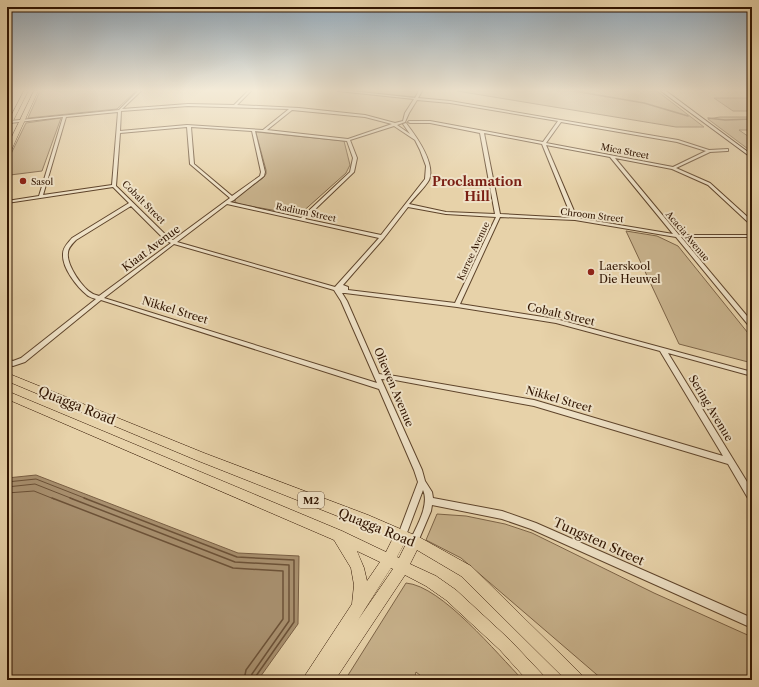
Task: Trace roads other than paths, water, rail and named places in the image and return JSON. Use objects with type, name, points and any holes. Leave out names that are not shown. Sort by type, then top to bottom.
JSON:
[{"type":"main road","points":[[7,153],[21,123]]},
{"type":"main road","points":[[706,123],[752,157]]},
{"type":"main road","name":"Quagga Road","points":[[7,377],[230,468],[402,535],[447,557],[466,570],[577,680]]},
{"type":"main road","name":"Quagga Road","points":[[7,395],[338,535],[431,581],[451,595],[505,645],[538,680]]},
{"type":"main road","points":[[338,535],[350,550],[361,577],[361,593],[355,612]]},
{"type":"main road","points":[[310,680],[389,560],[402,535]]},
{"type":"main road","points":[[326,680],[402,567],[414,541]]},
{"type":"street","points":[[41,196],[63,123]]},
{"type":"street","name":"Cobalt Street","points":[[119,123],[114,186],[167,239],[174,243],[190,249],[342,289],[556,321],[752,374]]},
{"type":"street","points":[[264,131],[274,123]]},
{"type":"street","points":[[396,123],[416,139]]},
{"type":"street","points":[[119,132],[188,127],[253,130],[348,140],[396,123]]},
{"type":"street","points":[[342,289],[347,278],[382,237],[427,179],[428,166],[416,139],[407,123]]},
{"type":"street","name":"Mica Street","points":[[436,123],[673,168],[709,184],[752,223]]},
{"type":"street","points":[[559,123],[544,144],[575,219]]},
{"type":"street","points":[[572,123],[678,142],[709,151],[727,150]]},
{"type":"street","points":[[188,127],[192,164],[232,199]]},
{"type":"street","name":"Kiaat Avenue","points":[[10,362],[18,362],[25,358],[100,298],[227,203],[263,174],[253,130]]},
{"type":"street","name":"Karree Avenue","points":[[457,305],[498,216],[482,132]]},
{"type":"street","points":[[302,219],[352,172],[355,158],[348,140]]},
{"type":"street","points":[[673,168],[709,151]]},
{"type":"street","name":"Acacia Avenue","points":[[612,157],[752,326]]},
{"type":"street","points":[[7,202],[114,186]]},
{"type":"street","name":"Radium Street","points":[[227,203],[382,237]]},
{"type":"street","name":"Nikkel Street","points":[[131,204],[74,239],[65,251],[66,264],[81,286],[90,295],[382,388]]},
{"type":"street","name":"Chroom Street","points":[[406,205],[441,213],[575,219],[677,236],[752,236]]},
{"type":"street","name":"Oliewen Avenue","points":[[342,289],[344,301],[422,482],[428,492],[429,500]]},
{"type":"street","name":"Sering Avenue","points":[[663,351],[752,497]]},
{"type":"street","name":"Nikkel Street","points":[[377,376],[534,403],[730,461]]},
{"type":"street","points":[[402,535],[422,482]]},
{"type":"street","points":[[414,541],[427,511],[429,500]]},
{"type":"street","name":"Tungsten Street","points":[[429,500],[502,515],[533,526],[752,623]]},
{"type":"water","points":[[36,475],[238,553],[299,556],[298,624],[258,680],[7,680],[7,478]]},
{"type":"place","name":"Sasol","points":[[23,181]]},
{"type":"place","name":"Laerskool Die Heuwel","points":[[591,272]]},
{"type":"district","name":"Proclamation Hill","points":[[477,188]]}]
